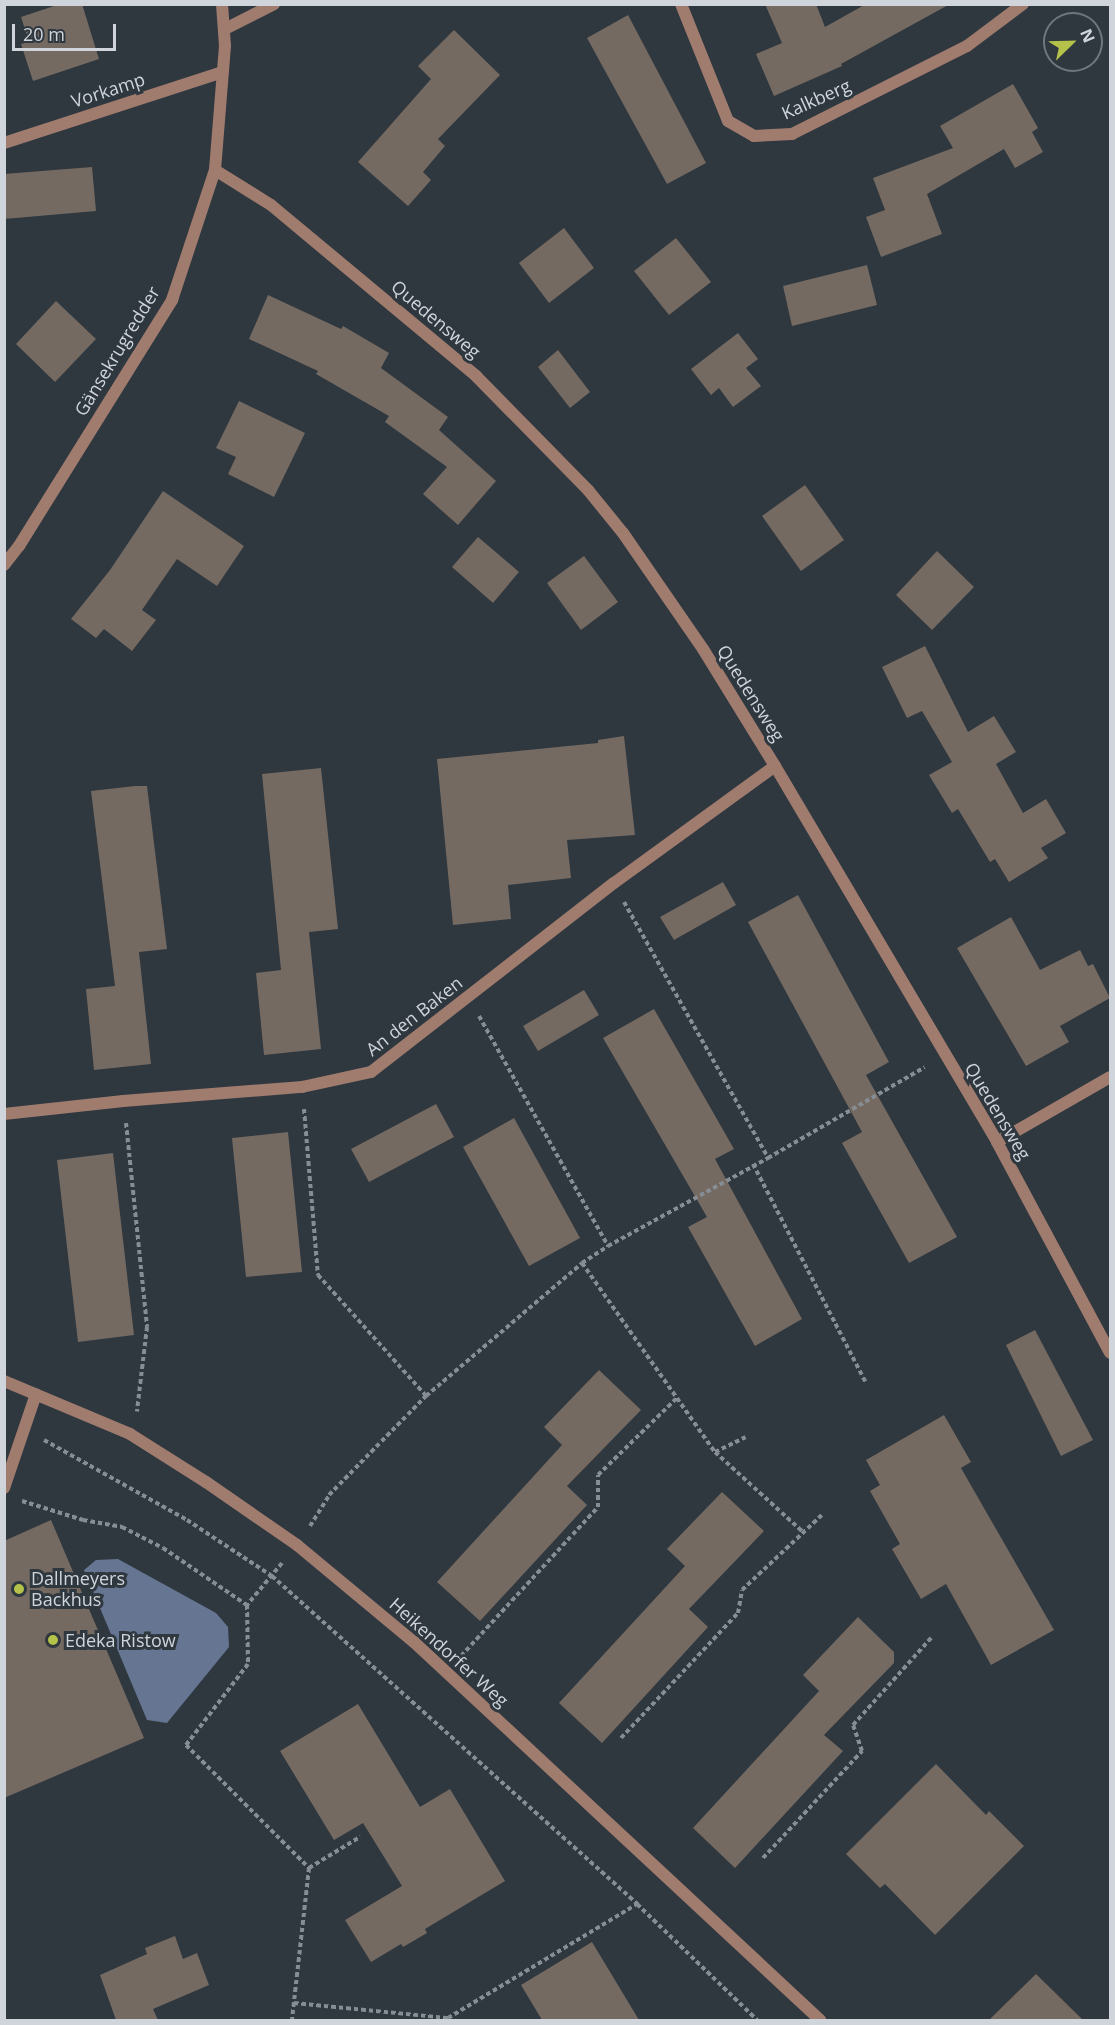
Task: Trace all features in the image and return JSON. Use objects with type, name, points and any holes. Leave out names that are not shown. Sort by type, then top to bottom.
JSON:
[{"type":"street","name":"Gänsekrugredder","points":[[4,565],[19,546],[172,300],[215,170],[224,72],[225,29],[222,4]]},
{"type":"street","points":[[225,29],[274,4]]},
{"type":"street","name":"Kalkberg","points":[[681,4],[728,121],[754,136],[792,134],[967,46],[1023,4]]},
{"type":"street","name":"Vorkamp","points":[[4,143],[224,72]]},
{"type":"street","name":"Quedensweg","points":[[215,170],[271,205],[476,376],[588,490],[650,571],[703,649],[775,766],[944,1056],[997,1142],[1110,1353]]},
{"type":"street","name":"An den Baken","points":[[4,1114],[123,1101],[302,1087],[371,1072],[614,883],[775,766]]},
{"type":"street","points":[[997,1142],[1110,1077]]},
{"type":"street","name":"Heikendorfer Weg","points":[[4,1382],[130,1434],[207,1482],[297,1545],[414,1642],[820,2020]]},
{"type":"street","points":[[4,1488],[36,1394]]},
{"type":"path","points":[[614,883],[768,1158]]},
{"type":"path","points":[[468,997],[608,1246]]},
{"type":"path","points":[[309,1868],[186,1745],[248,1664],[247,1605],[297,1545],[329,1495],[426,1396],[582,1263],[608,1246],[753,1164],[768,1158],[944,1056]]},
{"type":"path","points":[[302,1087],[318,1275],[426,1396]]},
{"type":"path","points":[[123,1101],[147,1327],[140,1402],[130,1434]]},
{"type":"path","points":[[753,1164],[866,1383]]},
{"type":"path","points":[[582,1263],[716,1452],[803,1532]]},
{"type":"path","points":[[447,1672],[598,1507],[598,1475],[677,1398]]},
{"type":"path","points":[[25,1430],[187,1520],[272,1576],[637,1904],[757,2020]]},
{"type":"path","points":[[716,1452],[746,1437]]},
{"type":"path","points":[[16,1500],[83,1521],[122,1527],[163,1548],[247,1605]]},
{"type":"path","points":[[621,1738],[738,1613],[742,1590],[824,1512]]},
{"type":"path","points":[[763,1858],[862,1750],[853,1725],[931,1638]]},
{"type":"path","points":[[309,1868],[360,1837]]},
{"type":"path","points":[[292,2020],[309,1868]]},
{"type":"path","points":[[294,2003],[448,2019],[637,1904]]},
{"type":"water","points":[[118,1559],[216,1613],[228,1627],[229,1647],[167,1723],[147,1720],[84,1570],[96,1560]]},
{"type":"building","points":[[60,4],[82,4],[99,59],[33,81],[21,44],[29,42],[21,17]]},
{"type":"building","points":[[765,4],[816,4],[825,27],[866,4],[950,4],[841,64],[842,66],[774,96],[756,54],[782,43]]},
{"type":"building","points":[[628,15],[706,163],[667,184],[587,38]]},
{"type":"building","points":[[454,30],[500,75],[438,139],[445,146],[423,172],[431,180],[408,206],[358,162],[431,79],[418,66]]},
{"type":"building","points":[[1013,84],[1038,128],[1032,132],[1043,152],[1015,168],[1004,149],[927,194],[942,234],[881,257],[866,217],[885,210],[873,178],[953,148],[940,126]]},
{"type":"building","points":[[92,167],[96,211],[4,219],[4,174]]},
{"type":"building","points":[[564,228],[594,268],[549,303],[519,263]]},
{"type":"building","points":[[676,238],[711,282],[669,315],[634,271]]},
{"type":"building","points":[[867,265],[877,305],[792,326],[783,286]]},
{"type":"building","points":[[268,295],[341,329],[343,326],[389,353],[381,368],[448,417],[439,430],[496,481],[458,525],[423,494],[447,467],[385,422],[389,416],[316,374],[318,371],[249,339]]},
{"type":"building","points":[[56,301],[96,339],[55,382],[16,344]]},
{"type":"building","points":[[738,333],[758,359],[746,368],[761,386],[733,407],[719,388],[711,395],[691,369]]},
{"type":"building","points":[[558,350],[590,392],[570,408],[538,367]]},
{"type":"building","points":[[239,401],[305,433],[274,497],[228,474],[236,457],[216,448]]},
{"type":"building","points":[[805,485],[844,540],[801,571],[762,516]]},
{"type":"building","points":[[163,491],[244,546],[217,586],[177,559],[142,610],[156,620],[132,651],[104,629],[96,638],[71,619],[110,570]]},
{"type":"building","points":[[478,537],[519,572],[493,603],[452,567]]},
{"type":"building","points":[[937,551],[974,587],[932,630],[896,595]]},
{"type":"building","points":[[584,556],[618,602],[581,630],[547,583]]},
{"type":"building","points":[[925,646],[968,732],[994,716],[1016,752],[996,764],[1023,813],[1046,799],[1066,833],[1041,848],[1048,858],[1009,882],[995,859],[990,862],[958,809],[952,813],[929,775],[952,762],[922,711],[907,718],[882,667]]},
{"type":"building","points":[[624,736],[635,835],[567,840],[571,878],[508,885],[511,919],[453,925],[437,759],[598,743],[598,740]]},
{"type":"building","points":[[321,768],[338,929],[309,932],[321,1049],[264,1055],[256,973],[281,970],[262,774]]},
{"type":"building","points":[[147,786],[167,949],[139,952],[151,1064],[94,1070],[86,989],[115,986],[91,791]]},
{"type":"building","points":[[723,882],[736,905],[674,940],[660,917]]},
{"type":"building","points":[[798,895],[889,1062],[866,1075],[957,1237],[909,1263],[842,1143],[862,1132],[748,922]]},
{"type":"building","points":[[1011,917],[1040,970],[1080,950],[1088,966],[1093,964],[1110,998],[1060,1026],[1069,1042],[1026,1066],[957,948]]},
{"type":"building","points":[[584,990],[599,1015],[538,1051],[523,1026]]},
{"type":"building","points":[[654,1009],[734,1149],[715,1159],[802,1319],[755,1346],[688,1227],[707,1217],[603,1038]]},
{"type":"building","points":[[436,1104],[454,1137],[369,1182],[351,1149]]},
{"type":"building","points":[[514,1118],[580,1238],[529,1266],[463,1147]]},
{"type":"building","points":[[288,1132],[302,1272],[246,1277],[232,1138]]},
{"type":"building","points":[[113,1153],[134,1335],[78,1342],[57,1160]]},
{"type":"building","points":[[1035,1330],[1093,1440],[1061,1456],[1006,1345]]},
{"type":"building","points":[[599,1370],[641,1410],[567,1486],[587,1505],[480,1621],[437,1582],[562,1445],[544,1427]]},
{"type":"building","points":[[944,1415],[971,1462],[961,1468],[1054,1630],[991,1665],[946,1584],[921,1599],[892,1549],[900,1544],[870,1491],[880,1485],[866,1460]]},
{"type":"building","points":[[722,1492],[764,1531],[689,1609],[708,1627],[602,1743],[559,1703],[685,1566],[667,1549]]},
{"type":"building","name":"Edeka Ristow","points":[[51,1520],[144,1738],[4,1798],[4,1541]]},
{"type":"building","points":[[858,1617],[894,1652],[894,1663],[824,1735],[843,1751],[735,1868],[693,1828],[819,1691],[803,1675]]},
{"type":"building","points":[[358,1704],[420,1807],[450,1789],[505,1881],[425,1929],[427,1933],[403,1947],[401,1944],[371,1962],[345,1920],[402,1886],[363,1823],[334,1840],[280,1751]]},
{"type":"building","points":[[936,1764],[986,1815],[989,1811],[1024,1846],[935,1935],[885,1884],[880,1888],[846,1854]]},
{"type":"building","points":[[175,1936],[183,1959],[197,1953],[209,1985],[153,2009],[158,2020],[116,2020],[100,1975],[147,1954],[145,1948]]},
{"type":"building","points":[[592,1942],[639,2020],[542,2020],[521,1985]]},
{"type":"building","points":[[1036,1974],[1083,2020],[989,2020]]},
{"type":"place","name":"Dallmeyers Backhus","points":[[19,1589]]},
{"type":"place","name":"Edeka Ristow","points":[[53,1640]]}]
